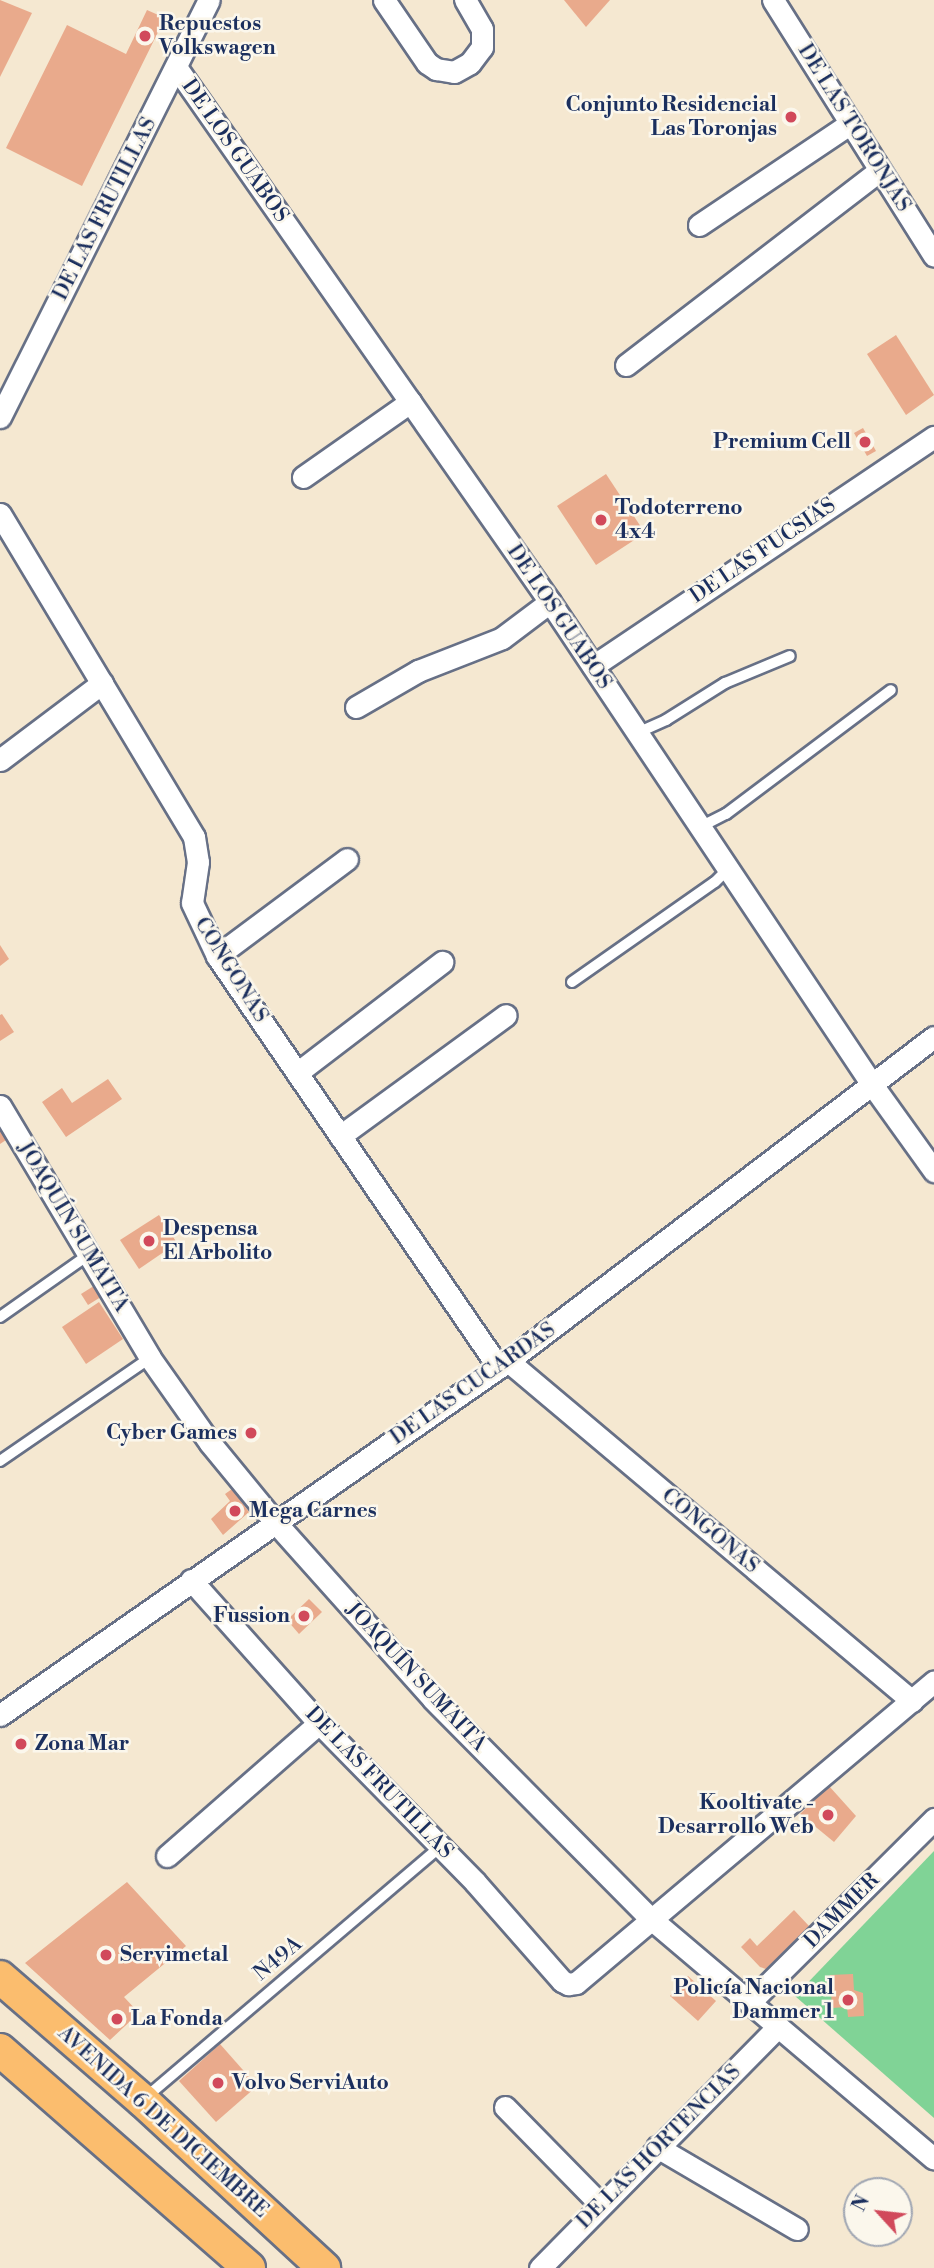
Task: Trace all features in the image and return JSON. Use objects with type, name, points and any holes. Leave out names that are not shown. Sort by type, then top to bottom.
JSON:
[{"type":"main road","name":"AVENIDA 6 DE DICIEMBRE","points":[[0,1977],[142,2100],[324,2268]]},
{"type":"main road","points":[[0,2050],[249,2268]]},
{"type":"street","name":"DE LAS FRUTILLAS","points":[[0,417],[209,0]]},
{"type":"street","points":[[384,0],[427,63],[444,72],[462,70],[477,56],[482,47],[482,29],[465,0]]},
{"type":"street","name":"DE LAS TORONJAS","points":[[773,0],[934,256]]},
{"type":"street","name":"DE LOS GUABOS","points":[[176,67],[550,602],[873,1086],[934,1171]]},
{"type":"street","points":[[699,225],[851,123]]},
{"type":"street","points":[[626,365],[880,170]]},
{"type":"street","points":[[303,477],[410,402]]},
{"type":"street","name":"DE LAS FUCSIAS","points":[[593,666],[934,437]]},
{"type":"street","name":"CONGONAS","points":[[0,514],[197,843],[192,903],[217,956],[340,1136],[504,1364],[912,1701]]},
{"type":"street","points":[[356,707],[418,671],[502,638],[550,602]]},
{"type":"street","points":[[0,760],[102,683]]},
{"type":"street","points":[[217,956],[347,859]]},
{"type":"street","points":[[297,1073],[442,962]]},
{"type":"street","points":[[340,1136],[506,1015]]},
{"type":"street","name":"DE LAS CUCARDAS","points":[[0,1715],[504,1364],[934,1037]]},
{"type":"street","name":"JOAQUÍN SUMAITA","points":[[0,1106],[150,1357],[210,1443],[275,1522],[433,1699],[650,1918],[934,2159]]},
{"type":"street","name":"DE LAS FRUTILLAS","points":[[191,1580],[319,1723],[475,1882],[562,1981],[568,1984],[576,1983],[650,1918]]},
{"type":"street","points":[[650,1918],[934,1682]]},
{"type":"street","points":[[167,1856],[319,1723]]},
{"type":"street","name":"DAMMER","points":[[750,2003],[934,1819]]},
{"type":"street","name":"DE LAS HORTENCIAS","points":[[540,2268],[600,2204],[778,2027]]},
{"type":"street","points":[[505,2107],[600,2204]]},
{"type":"street","points":[[657,2147],[797,2229]]},
{"type":"lane","points":[[637,733],[666,720],[725,683],[790,656]]},
{"type":"lane","points":[[700,827],[726,814],[891,690]]},
{"type":"lane","points":[[572,982],[715,882],[728,869]]},
{"type":"lane","points":[[0,1317],[90,1253]]},
{"type":"lane","points":[[0,1461],[150,1357]]},
{"type":"lane","name":"N49A","points":[[142,2100],[439,1848]]},
{"type":"green space","points":[[934,1851],[934,2118],[795,1996]]},
{"type":"building","points":[[0,0],[32,13],[0,77]]},
{"type":"building","points":[[564,0],[610,0],[586,27]]},
{"type":"building","points":[[147,10],[165,18],[82,186],[6,148],[67,25],[126,54]]},
{"type":"building","points":[[896,335],[934,395],[906,415],[867,354]]},
{"type":"building","name":"Premium Cell","points":[[863,428],[876,451],[867,456],[854,433]]},
{"type":"building","name":"Todoterreno 4x4","points":[[606,474],[645,533],[596,565],[557,506]]},
{"type":"building","points":[[0,945],[9,959],[0,966]]},
{"type":"building","points":[[2,1014],[14,1032],[0,1041],[0,1015]]},
{"type":"building","points":[[108,1079],[122,1099],[66,1137],[42,1102],[62,1088],[72,1103]]},
{"type":"building","points":[[0,1119],[12,1136],[0,1144]]},
{"type":"building","name":"Despensa El Arbolito","points":[[159,1215],[177,1243],[139,1269],[120,1240]]},
{"type":"building","points":[[97,1284],[104,1295],[88,1305],[81,1294]]},
{"type":"building","points":[[99,1302],[123,1339],[86,1364],[62,1327]]},
{"type":"building","name":"Cyber Games","points":[[254,1426],[259,1432],[248,1439],[244,1433]]},
{"type":"building","name":"Mega Carnes","points":[[232,1489],[249,1512],[223,1535],[211,1519],[230,1501],[225,1494]]},
{"type":"building","name":"Fussion","points":[[309,1599],[322,1612],[299,1634],[287,1620]]},
{"type":"building","name":"Kooltivate - Desarrollo Web","points":[[829,1786],[856,1816],[834,1842],[800,1814]]},
{"type":"building","name":"Servimetal","points":[[127,1882],[186,1946],[124,1997],[139,2013],[110,2040],[25,1963]]},
{"type":"building","points":[[794,1910],[809,1926],[766,1969],[760,1967],[741,1947],[750,1938],[757,1946]]},
{"type":"building","name":"Policía Nacional Dammer 1","points":[[853,1974],[854,1990],[863,1993],[864,2016],[848,2017],[847,2007],[832,2008],[830,1975]]},
{"type":"building","points":[[688,1976],[716,2001],[698,2021],[670,1996]]},
{"type":"building","name":"Volvo ServiAuto","points":[[220,2044],[257,2086],[216,2122],[179,2081]]},
{"type":"place","name":"Repuestos Volkswagen","points":[[145,36]]},
{"type":"place","name":"Conjunto Residencial Las Toronjas","points":[[791,117]]},
{"type":"place","name":"Premium Cell","points":[[865,442]]},
{"type":"place","name":"Todoterreno 4x4","points":[[601,520]]},
{"type":"place","name":"Despensa El Arbolito","points":[[149,1241]]},
{"type":"place","name":"Cyber Games","points":[[251,1433]]},
{"type":"place","name":"Mega Carnes","points":[[235,1511]]},
{"type":"place","name":"Fussion","points":[[304,1616]]},
{"type":"place","name":"Zona Mar","points":[[21,1744]]},
{"type":"place","name":"Kooltivate - Desarrollo Web","points":[[828,1815]]},
{"type":"place","name":"Servimetal","points":[[106,1955]]},
{"type":"place","name":"Policía Nacional Dammer 1","points":[[848,2000]]},
{"type":"place","name":"La Fonda","points":[[117,2019]]},
{"type":"place","name":"Volvo ServiAuto","points":[[218,2083]]}]
